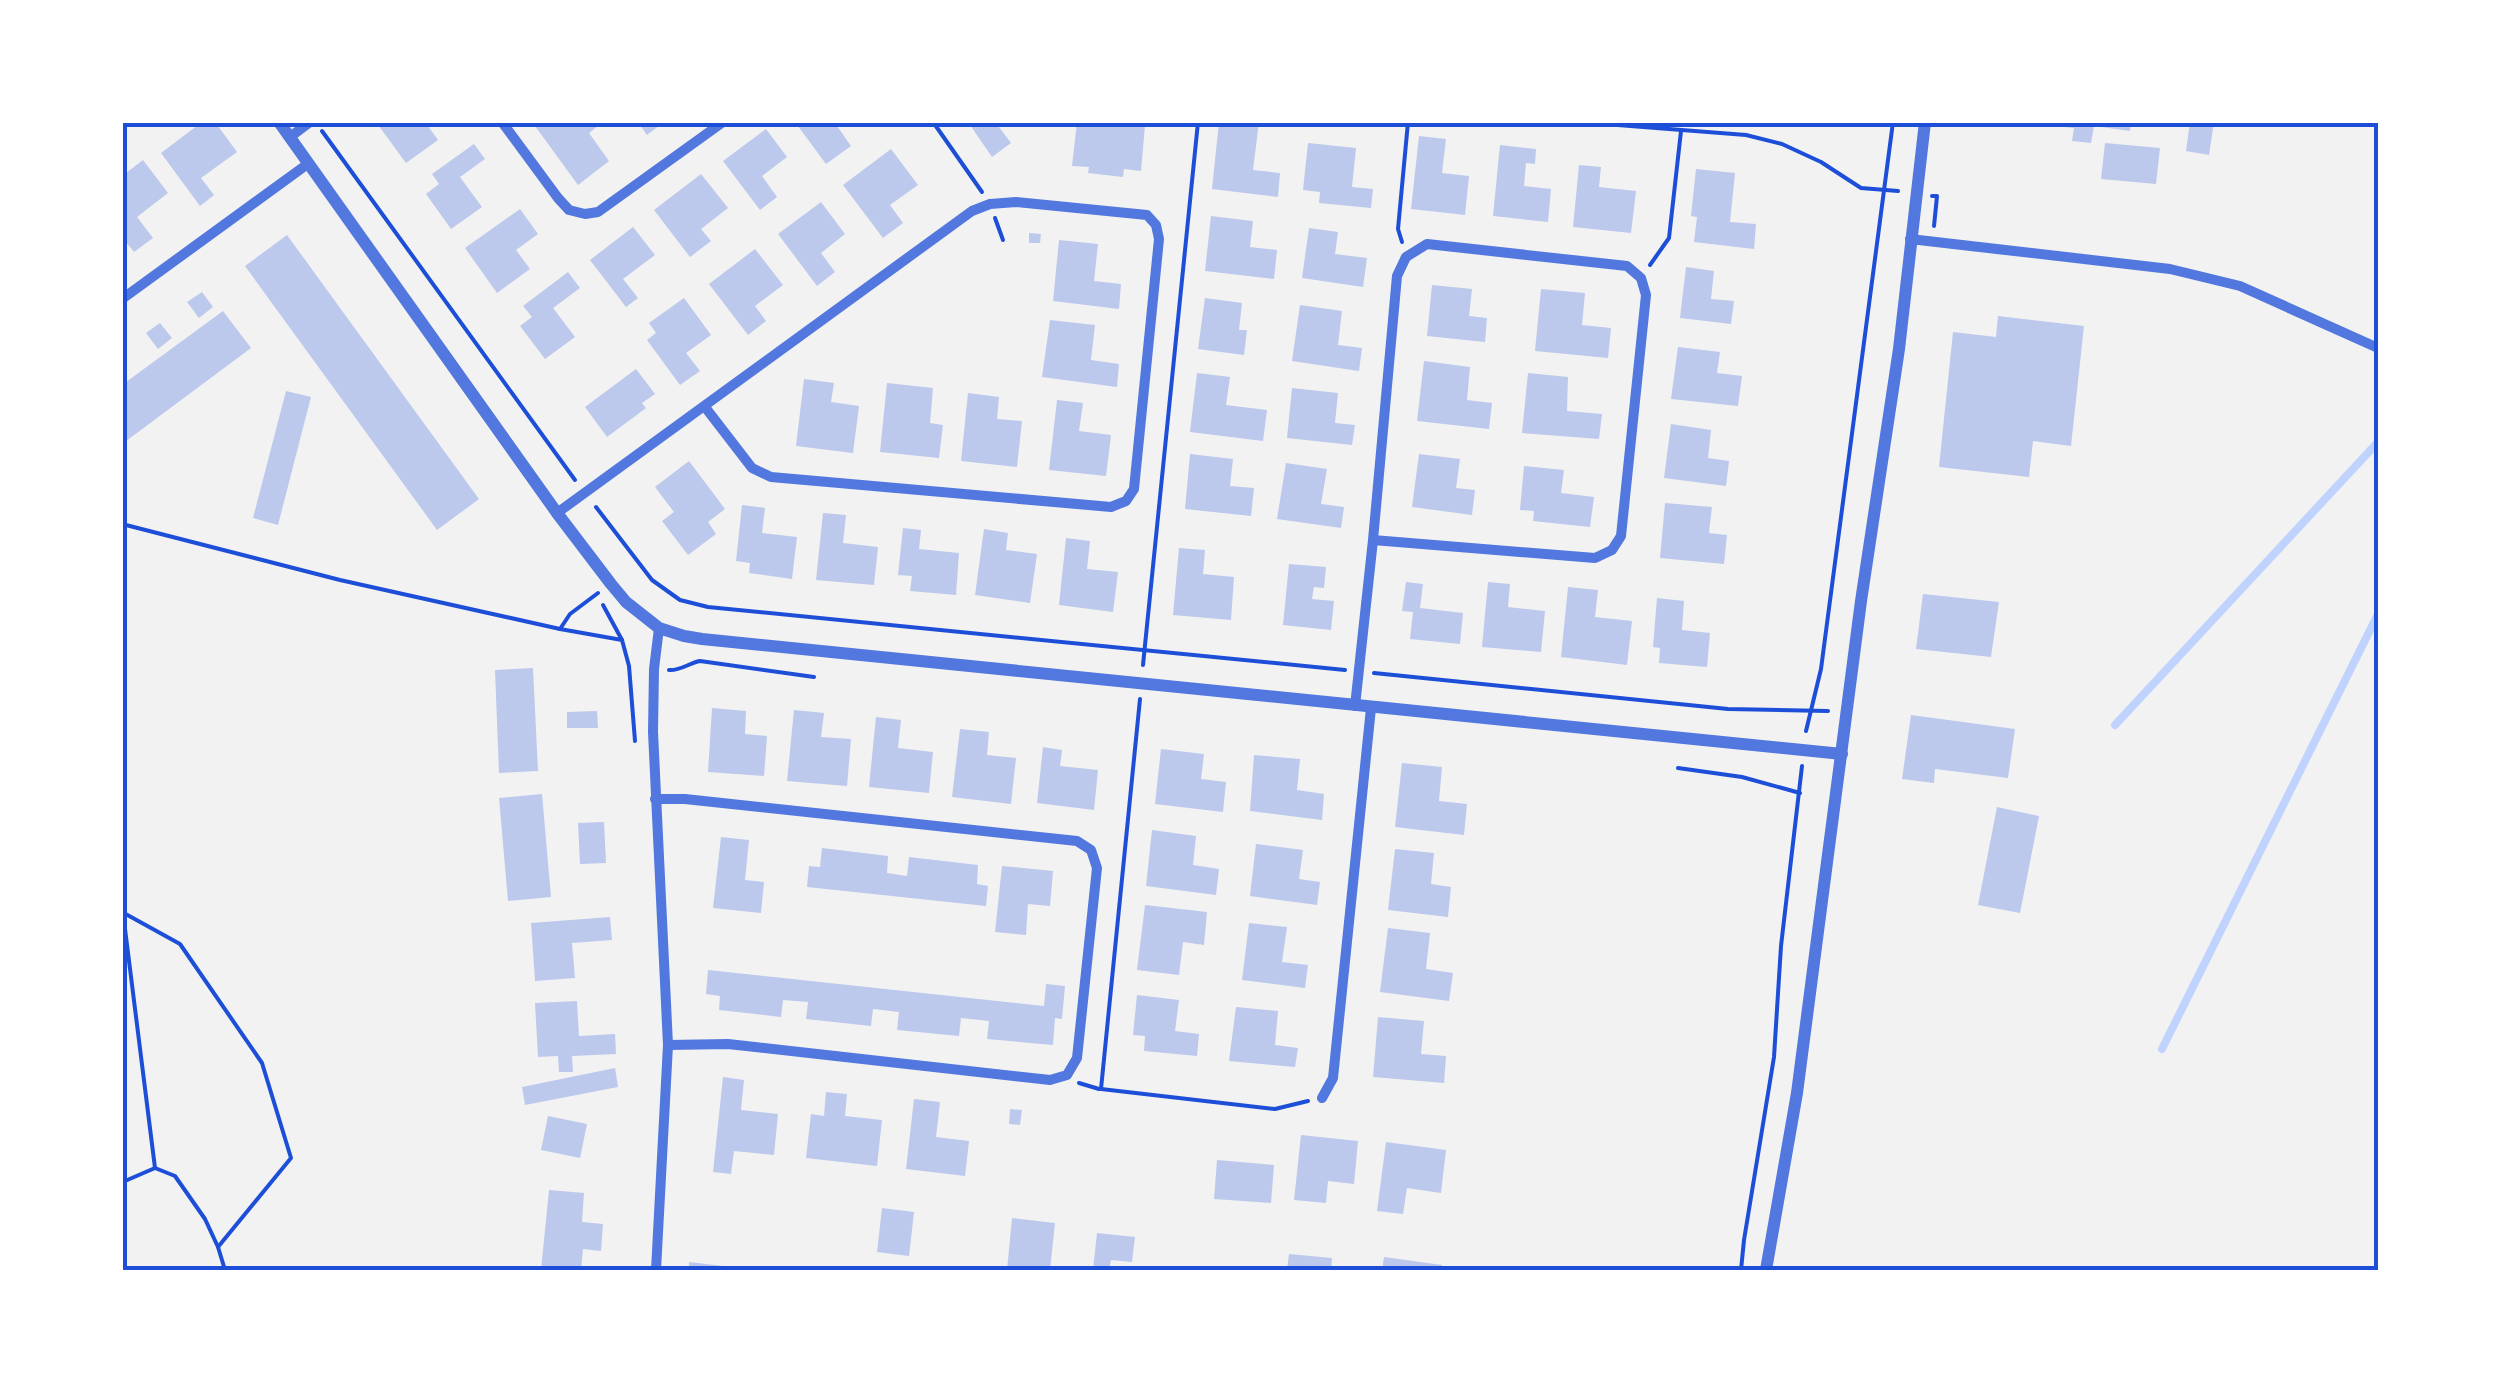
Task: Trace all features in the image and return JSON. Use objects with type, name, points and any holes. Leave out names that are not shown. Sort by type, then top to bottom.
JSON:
[{"type":"street","points":[[280,122],[557,513],[626,602],[660,628],[702,639],[1842,754]]},
{"type":"street","points":[[290,137],[310,122]]},
{"type":"street","points":[[502,122],[558,198],[569,210],[584,214],[598,212],[723,122]]},
{"type":"street","points":[[1766,1270],[1797,1093],[1925,122]]},
{"type":"street","points":[[122,299],[309,163]]},
{"type":"street","points":[[557,513],[972,212],[990,204],[1016,202],[1147,215],[1156,225],[1159,239],[1134,490],[1126,501],[1110,507],[771,477],[752,468],[705,407]]},
{"type":"street","points":[[1910,238],[2170,268],[2240,286],[2378,348]]},
{"type":"street","points":[[1355,706],[1397,276],[1406,257],[1427,244],[1627,266],[1641,278],[1646,295],[1621,536],[1612,550],[1595,558],[1373,540]]},
{"type":"street","points":[[656,1270],[668,1045],[655,799],[654,669],[660,628]]},
{"type":"street","points":[[1322,1098],[1333,1078],[1372,708]]},
{"type":"street","points":[[655,799],[1077,841],[1090,850],[1097,868],[1077,1058],[1067,1074],[1050,1080],[728,1044],[668,1045]]},
{"type":"path","points":[[933,122],[990,204]]},
{"type":"path","points":[[1143,671],[1198,122]]},
{"type":"path","points":[[1406,257],[1398,229],[1408,122]]},
{"type":"path","points":[[1579,122],[1746,135],[1782,144],[1822,162],[1861,188],[1937,196],[1933,241]]},
{"type":"path","points":[[1711,122],[1718,133]]},
{"type":"path","points":[[1807,727],[1821,669],[1893,122]]},
{"type":"path","points":[[1641,278],[1669,238],[1681,131]]},
{"type":"path","points":[[325,135],[577,482]]},
{"type":"path","points":[[593,502],[652,580],[680,600],[708,608],[1728,709],[1831,711]]},
{"type":"path","points":[[122,524],[340,580],[622,640]]},
{"type":"path","points":[[560,629],[570,614],[596,594],[622,640],[629,666],[635,748]]},
{"type":"path","points":[[676,670],[700,662],[814,677]]},
{"type":"path","points":[[1140,699],[1101,1089],[1275,1108],[1322,1098]]},
{"type":"path","points":[[1678,768],[1742,777],[1800,794]]},
{"type":"path","points":[[1741,1270],[1774,1057],[1781,946],[1802,769]]},
{"type":"path","points":[[123,913],[154,1168]]},
{"type":"path","points":[[123,913],[180,944],[262,1063],[291,1158],[218,1247]]},
{"type":"path","points":[[122,1185],[154,1168],[174,1176],[205,1219],[225,1270]]},
{"type":"building","points":[[202,122],[215,122],[237,152],[201,178],[214,195],[200,206],[161,153]]},
{"type":"building","points":[[376,122],[425,122],[438,140],[406,163]]},
{"type":"building","points":[[539,122],[603,122],[589,133],[609,161],[578,185],[535,126]]},
{"type":"building","points":[[638,122],[664,122],[647,135]]},
{"type":"building","points":[[795,122],[842,122],[837,126],[851,146],[826,164]]},
{"type":"building","points":[[968,122],[1006,122],[999,127],[1011,143],[992,157]]},
{"type":"building","points":[[1077,122],[1145,125],[1141,171],[1124,169],[1123,177],[1088,173],[1089,167],[1072,166]]},
{"type":"building","points":[[1219,122],[1259,122],[1253,170],[1280,173],[1278,197],[1212,189]]},
{"type":"building","points":[[2045,122],[2131,122],[2130,131],[2094,126],[2091,143],[2072,141],[2074,128]]},
{"type":"building","points":[[2190,122],[2214,122],[2209,155],[2186,151]]},
{"type":"building","points":[[766,129],[787,157],[762,176],[777,197],[760,210],[723,161]]},
{"type":"building","points":[[1419,136],[1446,139],[1442,173],[1469,176],[1465,215],[1411,209]]},
{"type":"building","points":[[1308,143],[1356,148],[1352,187],[1373,189],[1371,208],[1319,203],[1320,192],[1303,190]]},
{"type":"building","points":[[2105,143],[2160,148],[2156,184],[2101,179]]},
{"type":"building","points":[[474,144],[485,159],[460,177],[482,207],[451,229],[426,194],[439,184],[432,174]]},
{"type":"building","points":[[1500,145],[1536,149],[1535,164],[1526,163],[1524,186],[1551,189],[1548,222],[1493,216]]},
{"type":"building","points":[[891,149],[918,185],[890,205],[903,223],[883,238],[843,185]]},
{"type":"building","points":[[143,160],[168,193],[137,217],[153,238],[134,252],[122,237],[122,176]]},
{"type":"building","points":[[1579,165],[1601,167],[1599,187],[1636,191],[1631,233],[1573,227]]},
{"type":"building","points":[[1696,169],[1735,173],[1730,222],[1756,224],[1754,249],[1694,242],[1697,217],[1691,216]]},
{"type":"building","points":[[701,174],[728,208],[701,229],[711,241],[690,257],[654,210]]},
{"type":"building","points":[[821,202],[845,234],[821,253],[835,272],[817,286],[778,234]]},
{"type":"building","points":[[520,209],[538,234],[516,250],[530,269],[497,293],[465,248]]},
{"type":"building","points":[[1211,216],[1253,221],[1250,247],[1277,250],[1274,279],[1205,271]]},
{"type":"building","points":[[633,227],[655,255],[623,279],[638,298],[626,307],[590,260]]},
{"type":"building","points":[[1309,228],[1338,232],[1335,254],[1367,258],[1363,287],[1302,278]]},
{"type":"building","points":[[1029,233],[1041,234],[1040,243],[1029,243]]},
{"type":"building","points":[[287,235],[479,499],[437,530],[245,266]]},
{"type":"building","points":[[1059,240],[1098,244],[1094,281],[1121,284],[1119,309],[1053,301]]},
{"type":"building","points":[[755,249],[783,285],[755,306],[766,321],[748,335],[709,284]]},
{"type":"building","points":[[1686,267],[1714,271],[1711,299],[1734,301],[1731,324],[1680,318]]},
{"type":"building","points":[[568,272],[580,288],[553,308],[575,337],[545,359],[520,326],[532,317],[523,306]]},
{"type":"building","points":[[1432,285],[1472,289],[1469,316],[1487,318],[1485,342],[1427,336]]},
{"type":"building","points":[[1541,289],[1585,293],[1582,325],[1611,328],[1608,358],[1535,351]]},
{"type":"building","points":[[202,292],[213,307],[199,318],[187,302]]},
{"type":"building","points":[[684,298],[711,335],[686,353],[700,371],[680,385],[647,340],[656,333],[649,323]]},
{"type":"building","points":[[1205,298],[1242,303],[1239,330],[1247,330],[1244,355],[1198,349]]},
{"type":"building","points":[[1300,305],[1342,311],[1338,345],[1362,348],[1359,371],[1292,361]]},
{"type":"building","points":[[223,311],[251,348],[122,444],[122,385]]},
{"type":"building","points":[[1998,316],[2084,326],[2071,446],[2033,441],[2029,477],[1939,467],[1953,332],[1996,337]]},
{"type":"building","points":[[1050,320],[1095,325],[1091,360],[1119,364],[1117,387],[1042,377]]},
{"type":"building","points":[[160,323],[172,338],[158,349],[146,333]]},
{"type":"building","points":[[1678,347],[1720,352],[1717,373],[1742,376],[1738,406],[1671,399]]},
{"type":"building","points":[[1424,361],[1470,367],[1467,400],[1492,403],[1489,429],[1417,421]]},
{"type":"building","points":[[636,369],[655,394],[642,403],[646,408],[607,437],[585,407]]},
{"type":"building","points":[[1197,373],[1230,377],[1226,405],[1267,410],[1263,441],[1190,432]]},
{"type":"building","points":[[1528,373],[1568,377],[1567,411],[1602,414],[1599,439],[1522,433]]},
{"type":"building","points":[[804,379],[834,383],[831,402],[859,406],[853,453],[796,446]]},
{"type":"building","points":[[887,383],[933,388],[930,423],[943,425],[939,458],[880,452]]},
{"type":"building","points":[[1292,388],[1338,393],[1335,423],[1355,425],[1352,445],[1287,438]]},
{"type":"building","points":[[286,391],[311,397],[278,525],[253,518]]},
{"type":"building","points":[[968,393],[999,397],[997,419],[1022,421],[1017,467],[961,461]]},
{"type":"building","points":[[1057,400],[1083,403],[1079,431],[1111,435],[1106,476],[1049,470]]},
{"type":"building","points":[[1671,424],[1711,430],[1708,458],[1729,461],[1726,486],[1664,478]]},
{"type":"building","points":[[1190,454],[1233,459],[1230,486],[1254,488],[1251,516],[1185,509]]},
{"type":"building","points":[[1419,454],[1460,459],[1456,488],[1475,490],[1472,515],[1412,507]]},
{"type":"building","points":[[689,461],[725,509],[708,522],[716,534],[688,555],[662,521],[674,512],[655,487]]},
{"type":"building","points":[[1286,463],[1327,469],[1321,504],[1344,507],[1341,528],[1277,519]]},
{"type":"building","points":[[1524,466],[1564,470],[1561,493],[1594,497],[1590,527],[1533,521],[1534,511],[1520,510]]},
{"type":"building","points":[[1665,503],[1712,507],[1709,533],[1727,535],[1724,564],[1660,558]]},
{"type":"building","points":[[742,505],[765,508],[762,533],[797,537],[792,579],[749,573],[750,563],[736,561]]},
{"type":"building","points":[[823,513],[846,515],[843,543],[878,547],[874,585],[816,580]]},
{"type":"building","points":[[903,528],[921,530],[919,549],[959,553],[956,595],[910,591],[912,576],[898,575]]},
{"type":"building","points":[[984,529],[1008,533],[1006,550],[1037,554],[1030,603],[975,595]]},
{"type":"building","points":[[1066,538],[1090,541],[1087,569],[1118,572],[1113,612],[1059,605]]},
{"type":"building","points":[[1179,548],[1205,550],[1203,574],[1234,577],[1231,620],[1173,615]]},
{"type":"building","points":[[1289,564],[1326,567],[1324,588],[1314,587],[1312,599],[1334,601],[1331,630],[1283,625]]},
{"type":"building","points":[[1406,582],[1423,584],[1420,608],[1463,613],[1460,644],[1410,639],[1413,612],[1402,611]]},
{"type":"building","points":[[1488,582],[1510,584],[1508,607],[1545,611],[1541,652],[1482,647]]},
{"type":"building","points":[[1568,587],[1598,590],[1595,617],[1632,621],[1627,665],[1561,657]]},
{"type":"building","points":[[1923,594],[1999,602],[1991,657],[1916,649]]},
{"type":"building","points":[[1657,598],[1684,601],[1682,630],[1710,633],[1707,667],[1659,663],[1660,648],[1653,647]]},
{"type":"building","points":[[533,668],[538,771],[499,773],[495,670]]},
{"type":"building","points":[[712,708],[746,711],[745,734],[767,736],[764,776],[708,772]]},
{"type":"building","points":[[794,710],[824,713],[821,737],[851,739],[847,786],[787,781]]},
{"type":"building","points":[[597,711],[598,728],[567,728],[567,712]]},
{"type":"building","points":[[1911,715],[2015,729],[2008,778],[1935,769],[1934,783],[1902,779]]},
{"type":"building","points":[[876,717],[901,720],[898,748],[933,752],[929,793],[869,787]]},
{"type":"building","points":[[960,729],[989,732],[987,755],[1016,758],[1011,804],[952,797]]},
{"type":"building","points":[[1043,747],[1062,750],[1060,766],[1098,770],[1094,810],[1037,803]]},
{"type":"building","points":[[1161,749],[1204,754],[1201,779],[1226,782],[1223,812],[1155,804]]},
{"type":"building","points":[[1254,755],[1300,759],[1297,790],[1324,794],[1322,820],[1250,811]]},
{"type":"building","points":[[1402,763],[1442,767],[1439,801],[1467,804],[1464,835],[1395,827]]},
{"type":"building","points":[[542,794],[551,897],[508,901],[499,798]]},
{"type":"building","points":[[1997,807],[2039,816],[2020,913],[1978,905]]},
{"type":"building","points":[[604,822],[606,863],[580,864],[578,823]]},
{"type":"building","points":[[1152,830],[1196,836],[1193,865],[1219,869],[1216,895],[1146,886]]},
{"type":"building","points":[[721,837],[749,840],[745,880],[764,882],[761,913],[713,908]]},
{"type":"building","points":[[1256,844],[1303,850],[1299,879],[1320,882],[1317,905],[1250,896]]},
{"type":"building","points":[[822,848],[888,856],[887,873],[907,876],[909,857],[978,865],[977,884],[988,886],[986,906],[807,887],[809,866],[820,867]]},
{"type":"building","points":[[1395,849],[1434,853],[1431,884],[1451,887],[1448,917],[1388,910]]},
{"type":"building","points":[[1002,866],[1053,871],[1050,906],[1028,904],[1026,935],[995,932]]},
{"type":"building","points":[[1145,905],[1207,912],[1204,945],[1183,942],[1179,975],[1137,970]]},
{"type":"building","points":[[610,917],[612,940],[572,943],[575,978],[535,981],[531,923]]},
{"type":"building","points":[[1249,923],[1287,927],[1282,962],[1308,965],[1305,988],[1242,980]]},
{"type":"building","points":[[1388,928],[1430,933],[1426,969],[1453,973],[1449,1001],[1380,992]]},
{"type":"building","points":[[708,970],[1044,1006],[1046,984],[1065,986],[1062,1019],[1055,1018],[1053,1045],[987,1039],[989,1021],[961,1018],[959,1036],[897,1030],[899,1012],[873,1009],[871,1026],[806,1019],[808,1002],[783,1000],[781,1017],[719,1010],[720,996],[706,994]]},
{"type":"building","points":[[1137,995],[1179,1000],[1175,1031],[1199,1034],[1197,1056],[1144,1051],[1145,1036],[1133,1035]]},
{"type":"building","points":[[577,1001],[579,1036],[615,1034],[616,1054],[572,1056],[573,1072],[559,1072],[558,1056],[538,1057],[535,1003]]},
{"type":"building","points":[[1236,1007],[1278,1011],[1275,1045],[1298,1048],[1295,1067],[1229,1061]]},
{"type":"building","points":[[1378,1017],[1424,1021],[1421,1054],[1446,1056],[1444,1083],[1373,1077]]},
{"type":"building","points":[[615,1068],[618,1087],[525,1105],[522,1087]]},
{"type":"building","points":[[723,1077],[744,1080],[741,1110],[778,1114],[774,1155],[734,1151],[731,1174],[713,1172]]},
{"type":"building","points":[[826,1092],[847,1094],[845,1116],[882,1120],[877,1166],[806,1158],[811,1114],[824,1116]]},
{"type":"building","points":[[914,1099],[940,1102],[936,1137],[969,1141],[965,1176],[906,1169]]},
{"type":"building","points":[[1010,1109],[1022,1110],[1020,1125],[1009,1124]]},
{"type":"building","points":[[548,1116],[587,1124],[580,1158],[541,1150]]},
{"type":"building","points":[[1301,1135],[1358,1141],[1354,1184],[1328,1181],[1326,1203],[1294,1200]]},
{"type":"building","points":[[1386,1142],[1446,1150],[1441,1193],[1407,1188],[1403,1214],[1377,1211]]},
{"type":"building","points":[[1217,1160],[1274,1165],[1271,1203],[1214,1199]]},
{"type":"building","points":[[549,1190],[584,1193],[582,1222],[603,1224],[601,1251],[583,1249],[581,1270],[541,1270]]},
{"type":"building","points":[[882,1208],[914,1212],[909,1256],[877,1252]]},
{"type":"building","points":[[1012,1218],[1055,1223],[1050,1270],[1007,1270]]},
{"type":"building","points":[[1097,1233],[1135,1237],[1132,1262],[1111,1260],[1109,1270],[1093,1270]]},
{"type":"building","points":[[1289,1254],[1332,1258],[1331,1270],[1287,1270]]},
{"type":"building","points":[[1384,1257],[1442,1265],[1442,1270],[1382,1270]]},
{"type":"building","points":[[689,1262],[723,1266],[723,1270],[689,1270]]},
{"type":"waterway","points":[[2115,725],[2378,442]]},
{"type":"waterway","points":[[2162,1049],[2378,614]]}]
